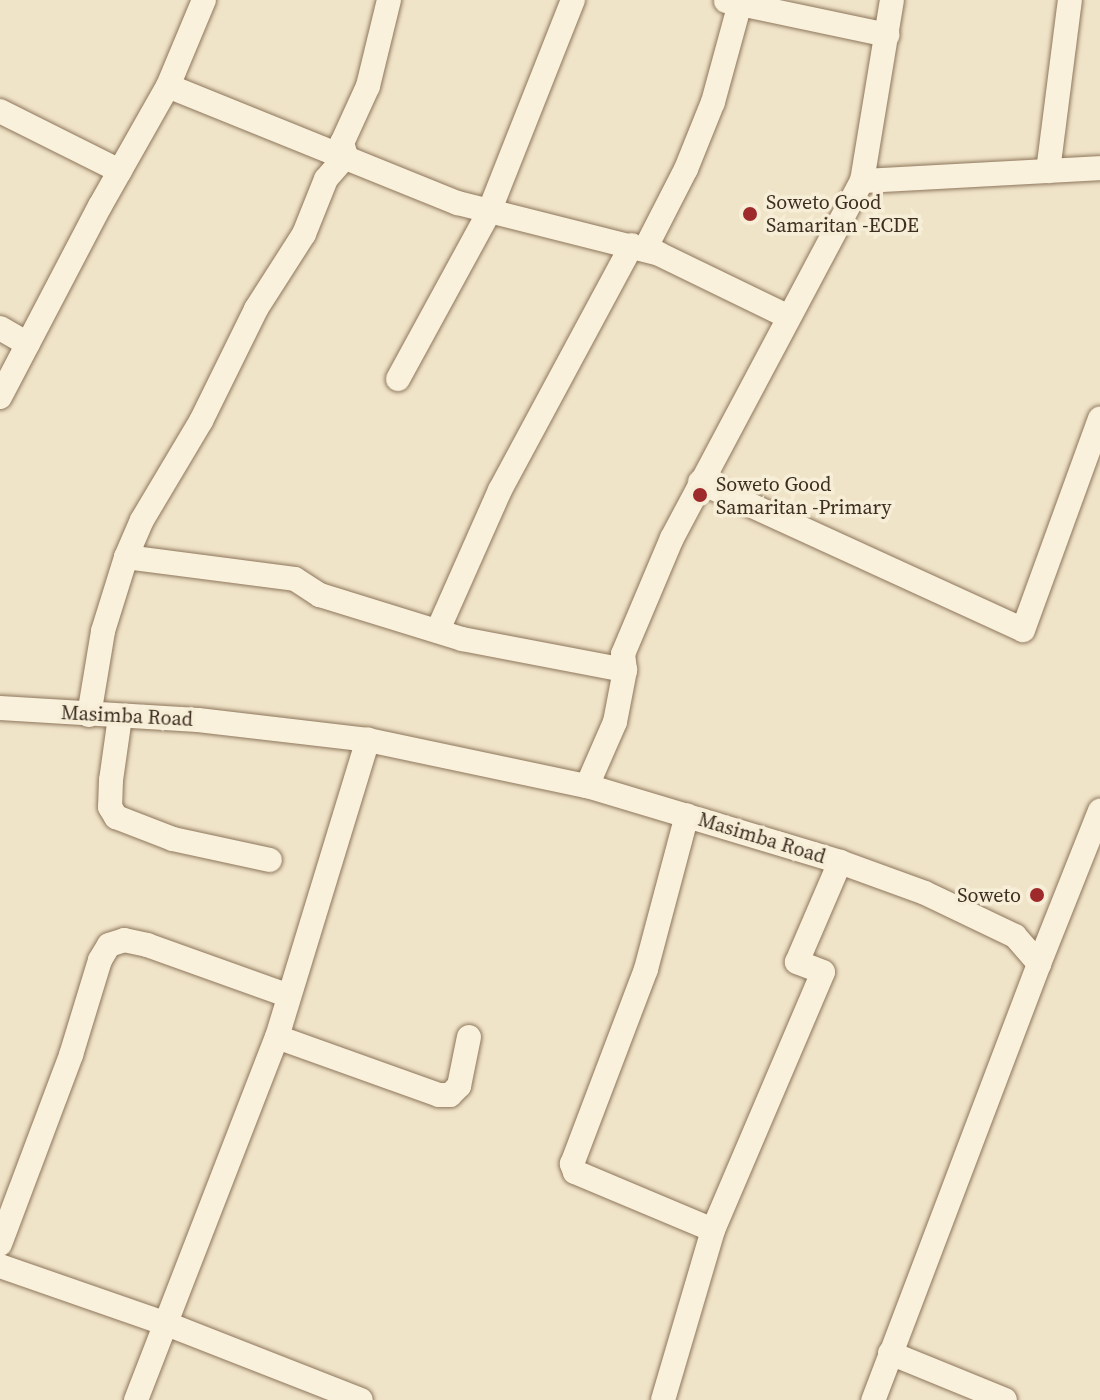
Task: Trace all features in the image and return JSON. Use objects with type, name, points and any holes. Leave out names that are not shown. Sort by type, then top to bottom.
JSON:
[{"type":"street","points":[[0,397],[168,86],[204,0]]},
{"type":"street","points":[[346,156],[342,143],[368,86],[389,0]]},
{"type":"street","points":[[398,379],[489,212],[573,0]]},
{"type":"street","points":[[587,786],[615,722],[625,670],[623,654],[634,625],[700,482],[862,181],[892,0]]},
{"type":"street","points":[[1048,171],[1070,0]]},
{"type":"street","points":[[438,630],[505,480],[686,169],[713,102],[732,2],[784,6],[887,35]]},
{"type":"street","points":[[168,86],[448,199],[489,212],[639,247],[711,276],[789,317]]},
{"type":"street","points":[[0,111],[120,171]]},
{"type":"street","points":[[89,715],[103,631],[126,557],[142,520],[201,421],[256,309],[304,234],[326,179],[346,156]]},
{"type":"street","points":[[862,181],[1100,168]]},
{"type":"street","points":[[0,328],[28,344]]},
{"type":"street","points":[[700,482],[1023,630],[1100,419]]},
{"type":"street","points":[[126,557],[295,579],[320,595],[462,639],[625,670]]},
{"type":"street","name":"Masimba Road","points":[[0,708],[198,720],[368,740],[587,786],[840,862],[989,922],[1015,936],[1039,964]]},
{"type":"street","points":[[120,717],[111,780],[110,807],[116,817],[173,839],[270,860]]},
{"type":"street","points":[[136,1400],[277,1037],[287,995],[368,740]]},
{"type":"street","points":[[873,1400],[1100,811]]},
{"type":"street","points":[[687,815],[646,969],[572,1169],[713,1230]]},
{"type":"street","points":[[663,1400],[713,1230],[823,972],[797,962],[840,862]]},
{"type":"street","points":[[0,1244],[71,1055],[100,960],[109,945],[124,940],[147,945],[287,995]]},
{"type":"street","points":[[277,1037],[439,1095],[450,1095],[459,1086],[469,1037]]},
{"type":"street","points":[[0,1266],[167,1324],[361,1400]]},
{"type":"street","points":[[890,1353],[1005,1400]]},
{"type":"place","name":"Soweto Good Samaritan -ECDE","points":[[750,214]]},
{"type":"place","name":"Soweto Good Samaritan -Primary","points":[[700,495]]},
{"type":"place","name":"Soweto","points":[[1037,895]]}]
